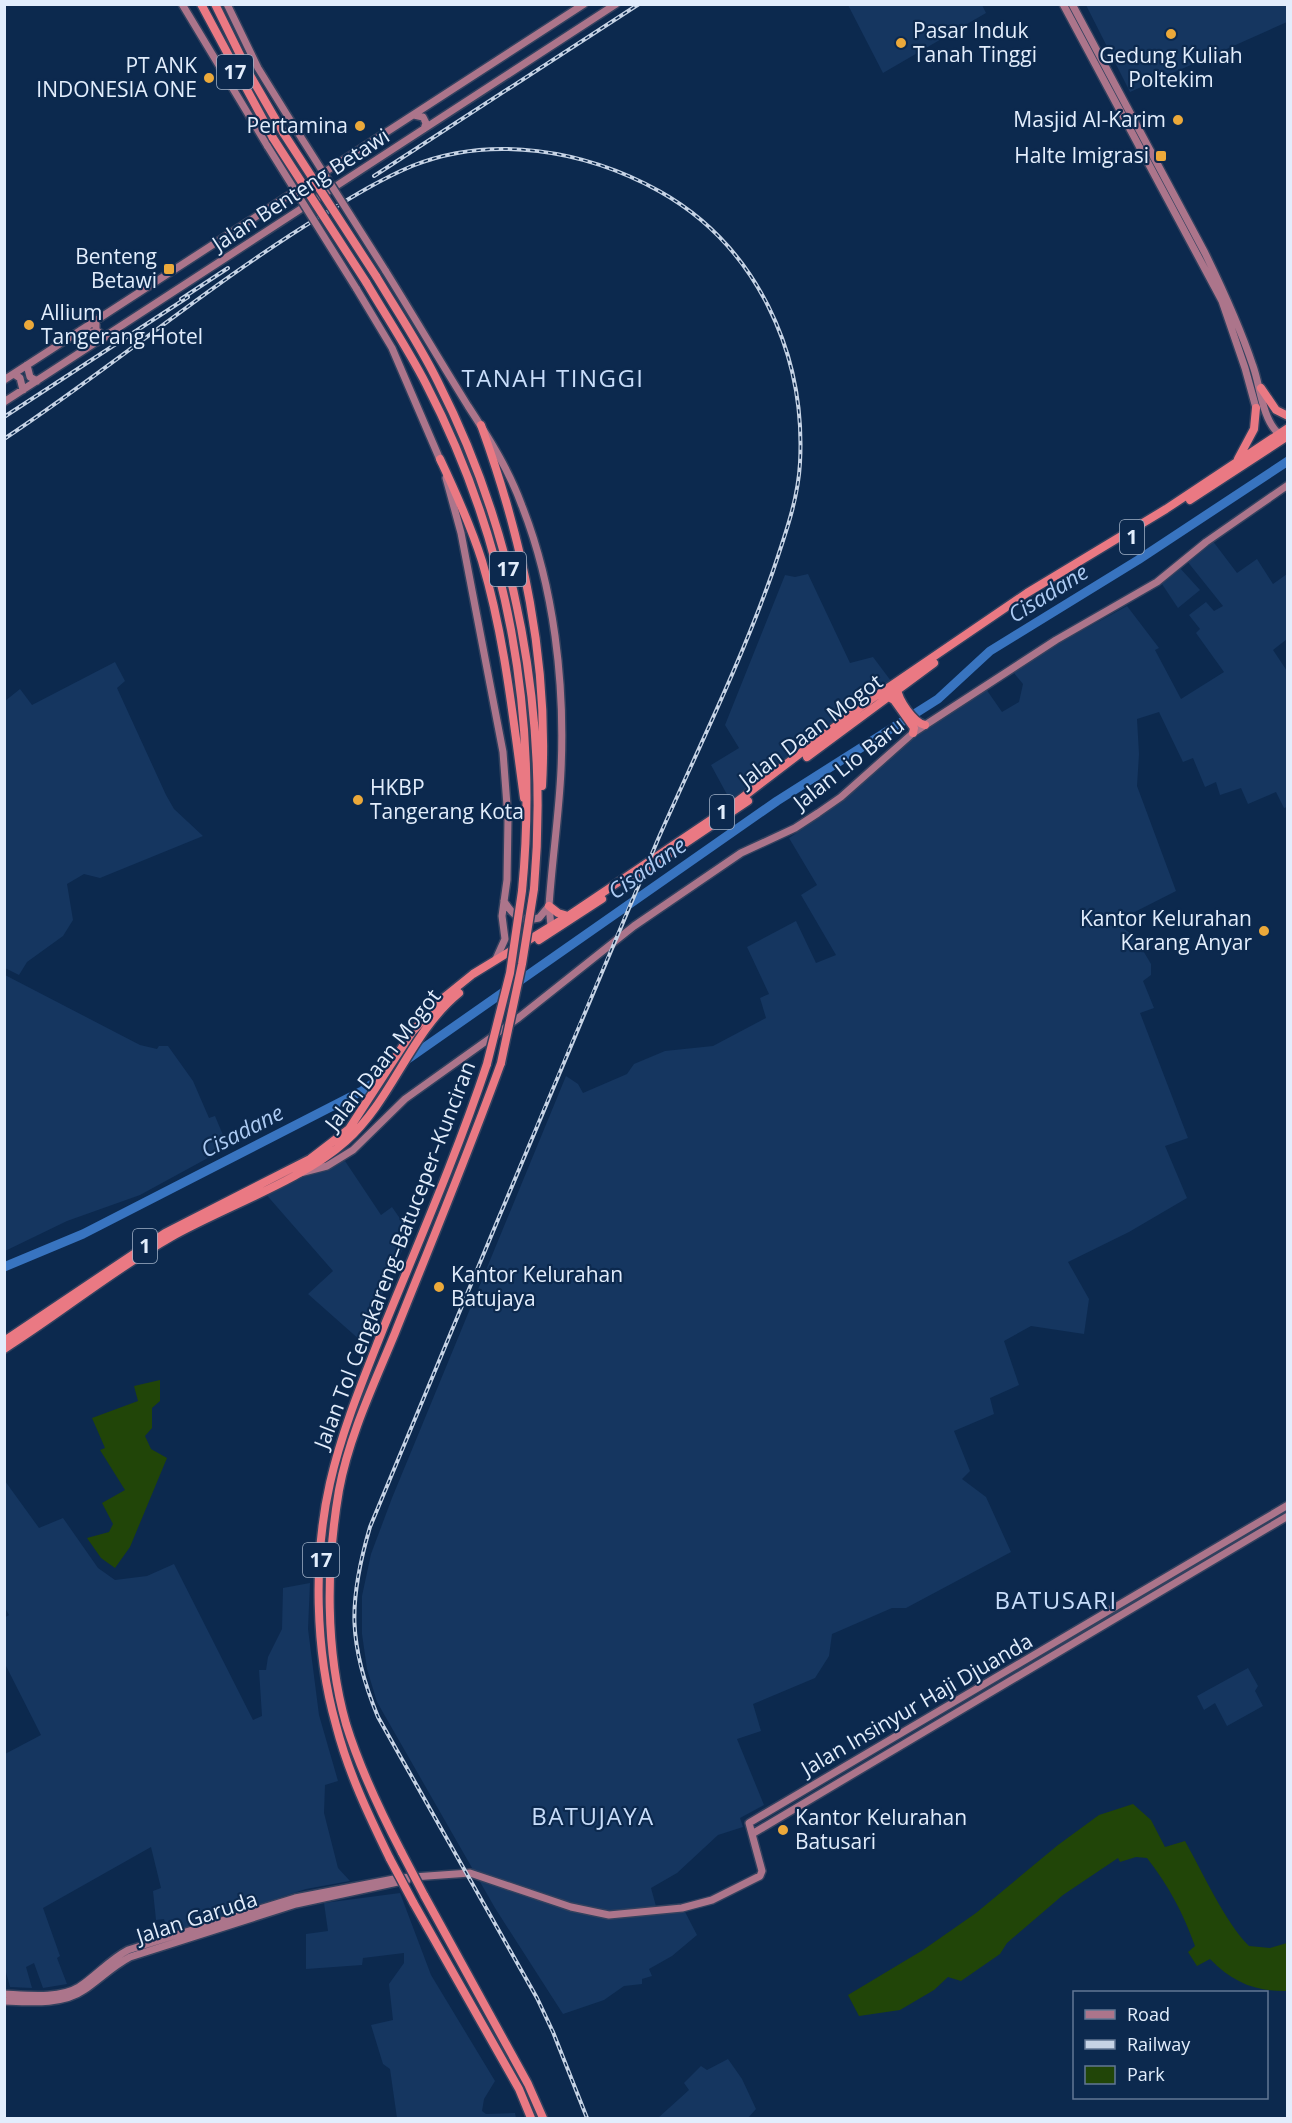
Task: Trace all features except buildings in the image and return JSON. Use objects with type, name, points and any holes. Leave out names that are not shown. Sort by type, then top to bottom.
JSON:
[{"type":"highway","name":"Jalan Tol Cengkareng–Batuceper–Kunciran","points":[[201,4],[273,138],[366,282],[427,386],[458,453],[488,534],[504,595],[517,661],[527,763],[527,822],[522,891],[510,973],[487,1064],[464,1130],[347,1420],[329,1484],[319,1601],[324,1669],[335,1725],[354,1780],[390,1859],[519,2089],[531,2118]]},
{"type":"highway","name":"Jalan Tol Cengkareng–Batuceper–Kunciran","points":[[215,4],[250,75],[284,134],[376,276],[440,385],[480,481],[506,560],[529,671],[539,823],[534,890],[522,964],[501,1063],[358,1423],[339,1489],[329,1602],[335,1668],[346,1723],[364,1777],[424,1895],[528,2084],[543,2118]]},
{"type":"highway","points":[[1261,388],[1276,410],[1287,417]]},
{"type":"highway","points":[[1234,464],[1254,429],[1256,408]]},
{"type":"highway","points":[[481,425],[495,463],[526,575],[537,632],[541,669],[543,765],[539,823]]},
{"type":"highway","name":"Jalan Daan Mogot","points":[[4,1348],[165,1233],[316,1163],[373,1102],[416,1034],[442,999],[496,959],[568,916],[754,790],[902,677],[1027,593],[1156,515],[1286,432]]},
{"type":"highway","name":"Jalan Daan Mogot","points":[[416,1034],[476,978],[572,919],[731,813],[1016,606],[1160,520],[1286,432]]},
{"type":"highway","points":[[440,459],[467,518],[488,587],[509,687],[527,822]]},
{"type":"highway","points":[[894,695],[917,727]]},
{"type":"highway","points":[[549,906],[558,913],[568,916]]},
{"type":"highway","name":"Jalan Daan Mogot","points":[[4,1341],[67,1303]]},
{"type":"main road","points":[[182,4],[392,348],[440,459],[460,533],[503,753],[508,819],[501,924],[505,939],[496,959]]},
{"type":"main road","points":[[227,4],[258,68],[481,425],[509,475],[529,524],[548,598],[556,645],[561,768],[549,906],[551,926]]},
{"type":"main road","name":"Jalan Benteng Betawi","points":[[4,381],[584,4]]},
{"type":"main road","name":"Jalan Benteng Betawi","points":[[4,402],[616,4]]},
{"type":"main road","points":[[1063,4],[1222,301],[1256,408]]},
{"type":"main road","points":[[1072,4],[1210,263],[1233,311],[1271,423],[1286,432]]},
{"type":"main road","points":[[433,104],[432,112],[441,119]]},
{"type":"main road","points":[[414,115],[423,117],[426,123],[424,129]]},
{"type":"main road","points":[[96,320],[96,330],[105,337]]},
{"type":"main road","points":[[81,330],[91,332],[97,342]]},
{"type":"main road","points":[[27,365],[30,377],[37,381]]},
{"type":"main road","points":[[14,374],[20,378],[23,390]]},
{"type":"main road","name":"Jalan Lio Baru","points":[[297,1170],[353,1150],[405,1099],[517,1018],[626,932],[741,853],[795,828],[833,803],[917,727],[1056,640],[1157,582],[1206,542],[1287,485]]},
{"type":"main road","points":[[504,901],[512,914],[519,919],[538,918],[549,906]]},
{"type":"main road","name":"Jalan Insinyur Haji Djuanda","points":[[1287,1504],[1117,1607],[749,1823],[752,1834],[1287,1516]]},
{"type":"main road","points":[[1117,1607],[1121,1615]]},
{"type":"main road","name":"Jalan Garuda","points":[[4,1994],[65,1992],[78,1988],[114,1958],[296,1901],[354,1889],[400,1884],[408,1879],[470,1873],[571,1907],[609,1915],[682,1908],[712,1900],[760,1876],[762,1871],[752,1834]]},
{"type":"main road","name":"Jalan Garuda","points":[[4,2001],[68,1998],[82,1991],[117,1963],[197,1932]]},
{"type":"shaded area","name":"Pasar Induk Tanah Tinggi","points":[[848,5],[982,5],[986,13],[883,73]]},
{"type":"shaded area","points":[[1086,5],[1287,5],[1287,22],[1130,92]]},
{"type":"shaded area","points":[[1212,540],[1237,573],[1257,559],[1273,584],[1287,574],[1287,639],[1273,650],[1287,671],[1287,807],[1284,808],[1276,792],[1248,804],[1241,788],[1220,795],[1216,782],[1205,787],[1193,758],[1183,762],[1159,712],[1137,719],[1139,754],[1137,786],[1176,891],[1115,922],[1135,937],[1151,964],[1151,975],[1143,981],[1154,1008],[1140,1013],[1188,1138],[1165,1146],[1187,1198],[1129,1232],[1068,1262],[1089,1299],[1084,1334],[1031,1326],[1004,1341],[1019,1385],[990,1398],[994,1414],[954,1431],[970,1471],[962,1479],[986,1497],[1011,1552],[906,1608],[892,1608],[832,1634],[829,1656],[815,1678],[753,1704],[761,1731],[737,1739],[764,1805],[740,1818],[743,1827],[718,1835],[677,1873],[651,1888],[657,1910],[683,1908],[697,1935],[672,1956],[649,1969],[652,1976],[642,1979],[642,1984],[624,1986],[604,2000],[563,2014],[495,1908],[377,1702],[367,1669],[362,1634],[362,1596],[371,1554],[392,1498],[566,1076],[578,1084],[583,1093],[627,1074],[634,1064],[665,1051],[713,1046],[766,1018],[760,998],[769,994],[747,947],[796,921],[816,963],[836,955],[801,895],[817,885],[789,838],[834,807],[888,752],[986,689],[1002,712],[1019,702],[1023,684],[1014,673],[1050,648],[1127,606],[1159,648],[1155,650],[1181,699],[1224,672],[1196,633],[1200,629],[1189,615],[1206,602],[1214,611],[1223,606],[1187,561]]},
{"type":"shaded area","points":[[1179,567],[1200,590],[1178,608],[1162,584]]},
{"type":"shaded area","points":[[808,574],[850,663],[873,657],[891,681],[731,802],[711,765],[739,748],[725,725],[785,575],[795,577]]},
{"type":"shaded area","points":[[115,662],[125,681],[117,688],[166,795],[174,809],[203,836],[100,878],[84,874],[67,884],[73,920],[63,936],[27,962],[19,975],[5,968],[5,701],[20,689],[32,705]]},
{"type":"shaded area","points":[[5,975],[140,1045],[157,1049],[159,1046],[168,1046],[193,1081],[209,1118],[215,1116],[228,1147],[140,1195],[67,1221],[5,1251]]},
{"type":"shaded area","points":[[345,1161],[381,1215],[392,1207],[410,1233],[361,1341],[308,1294],[333,1271],[264,1192]]},
{"type":"shaded area","points":[[5,1481],[39,1528],[63,1518],[98,1568],[115,1580],[147,1576],[174,1564],[253,1720],[262,1716],[259,1670],[266,1670],[268,1657],[282,1629],[283,1588],[310,1583],[308,1629],[319,1715],[338,1781],[325,1785],[324,1813],[338,1868],[350,1881],[306,1889],[168,1934],[164,1919],[156,1920],[153,1891],[161,1888],[151,1847],[43,1908],[67,1984],[43,1988],[34,1963],[26,1967],[32,1988],[10,1987],[4,1965],[5,1754],[41,1735],[5,1664],[4,1618],[9,1615],[4,1606]]},
{"type":"shaded area","points":[[1248,1668],[1258,1686],[1255,1691],[1263,1706],[1227,1726],[1215,1703],[1204,1710],[1197,1696]]},
{"type":"shaded area","points":[[400,1893],[431,1975],[495,2081],[484,2099],[482,2111],[486,2114],[515,2113],[516,2118],[397,2118],[390,2069],[383,2064],[371,2025],[393,2020],[389,1984],[404,1963],[404,1953],[363,1958],[362,1965],[306,1969],[306,1934],[328,1931],[324,1903]]},
{"type":"shaded area","points":[[728,2059],[742,2079],[756,2109],[748,2118],[658,2118],[689,2090],[684,2083],[701,2066],[707,2070]]},
{"type":"green space","points":[[160,1380],[160,1401],[152,1408],[152,1428],[145,1436],[151,1449],[167,1458],[130,1547],[115,1568],[101,1558],[87,1538],[109,1532],[113,1524],[102,1503],[125,1490],[100,1450],[105,1448],[92,1418],[138,1401],[134,1386]]},
{"type":"green space","points":[[1133,1804],[1151,1820],[1165,1847],[1185,1841],[1223,1911],[1249,1946],[1270,1948],[1287,1943],[1287,1991],[1265,1990],[1245,1984],[1227,1974],[1210,1959],[1197,1966],[1188,1952],[1195,1946],[1186,1922],[1155,1868],[1147,1858],[1136,1857],[1120,1862],[1118,1858],[1063,1895],[1007,1943],[1000,1954],[961,1981],[948,1977],[934,1990],[900,2010],[859,2016],[848,1995],[923,1950],[976,1913],[1058,1845],[1099,1815]]},
{"type":"waterway","name":"Cisadane","points":[[4,1267],[83,1234],[362,1091],[777,801],[938,699],[990,651],[1138,560],[1288,461]]},
{"type":"railway","points":[[374,176],[639,4]]},
{"type":"railway","points":[[4,439],[202,296],[324,214],[378,182],[412,166],[443,156],[474,151],[506,149],[538,151],[569,157],[600,165],[659,191],[693,214],[723,241],[748,272],[768,306],[784,343],[794,382],[800,422],[800,463],[794,504],[773,571],[733,672],[622,923],[370,1527],[355,1601],[356,1645],[368,1691],[378,1717],[537,1998],[587,2118]]},
{"type":"railway","points":[[181,299],[228,268]]},
{"type":"railway","points":[[4,417],[188,297]]},
{"type":"place","name":"Gedung Kuliah Poltekim","points":[[1171,34]]},
{"type":"place","name":"Pasar Induk Tanah Tinggi","points":[[901,43]]},
{"type":"place","name":"PT ANK INDONESIA ONE","points":[[209,78]]},
{"type":"place","name":"Masjid Al-Karim","points":[[1178,120]]},
{"type":"place","name":"Pertamina","points":[[360,126]]},
{"type":"place","name":"Halte Imigrasi","points":[[1161,156]]},
{"type":"place","name":"Benteng Betawi","points":[[169,269]]},
{"type":"place","name":"Allium Tangerang Hotel","points":[[29,325]]},
{"type":"place","name":"HKBP Tangerang Kota","points":[[358,800]]},
{"type":"place","name":"Kantor Kelurahan Karang Anyar","points":[[1264,931]]},
{"type":"place","name":"Kantor Kelurahan Batujaya","points":[[439,1287]]},
{"type":"place","name":"Kantor Kelurahan Batusari","points":[[783,1830]]},
{"type":"district","name":"TANAH TINGGI","points":[[553,379]]},
{"type":"district","name":"BATUSARI","points":[[1056,1601]]},
{"type":"district","name":"BATUJAYA","points":[[593,1817]]}]
